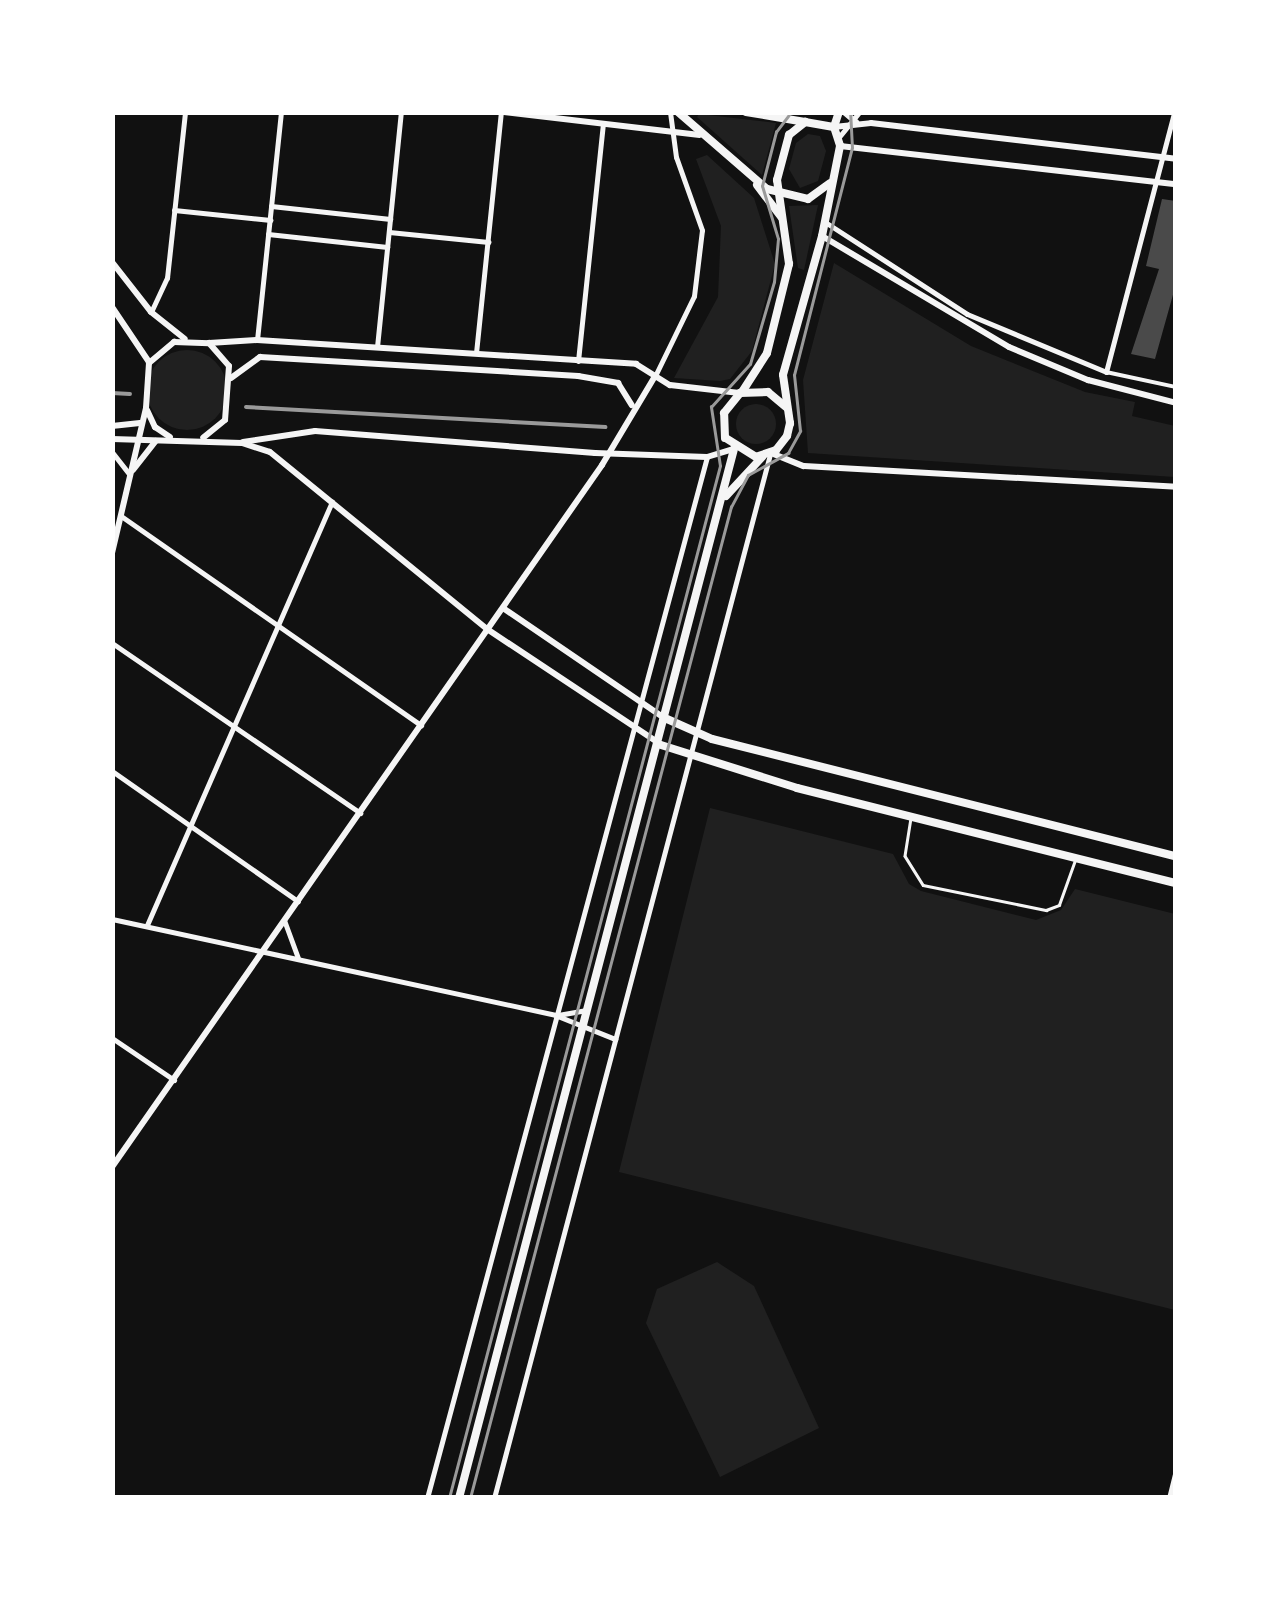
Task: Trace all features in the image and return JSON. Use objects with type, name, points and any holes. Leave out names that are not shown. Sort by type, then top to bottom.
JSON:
[{"type":"main road","points":[[674,112],[754,182],[786,223]]},
{"type":"main road","points":[[746,112],[800,117],[834,127]]},
{"type":"main road","points":[[723,501],[741,473],[787,436],[784,368],[822,236],[839,142],[834,127],[842,112]]},
{"type":"main road","points":[[459,1498],[723,501],[734,449],[722,418],[760,368],[772,335],[789,264],[786,223],[778,190],[783,153],[800,117]]},
{"type":"main road","points":[[754,182],[808,198],[832,178]]},
{"type":"main road","points":[[741,392],[768,392],[786,407]]},
{"type":"main road","points":[[734,449],[768,454]]},
{"type":"main road","points":[[667,720],[694,733],[1176,856]]},
{"type":"main road","points":[[661,745],[690,758],[1176,883]]},
{"type":"street","points":[[150,312],[166,278],[185,112]]},
{"type":"street","points":[[258,340],[281,112]]},
{"type":"street","points":[[377,347],[401,112]]},
{"type":"street","points":[[476,355],[502,112],[700,136]]},
{"type":"street","points":[[113,1166],[610,452],[633,406],[655,376],[694,296],[702,230],[672,132],[674,112]]},
{"type":"street","points":[[842,112],[850,124]]},
{"type":"street","points":[[860,112],[839,142],[1176,184]]},
{"type":"street","points":[[1106,372],[1174,112]]},
{"type":"street","points":[[578,361],[603,123]]},
{"type":"street","points":[[834,127],[862,123],[1176,159]]},
{"type":"street","points":[[271,206],[390,219]]},
{"type":"street","points":[[174,210],[270,220]]},
{"type":"street","points":[[825,222],[968,314],[1106,372],[1176,388]]},
{"type":"street","points":[[388,232],[488,242]]},
{"type":"street","points":[[268,234],[387,247]]},
{"type":"street","points":[[822,236],[1009,347],[1088,380],[1176,404]]},
{"type":"street","points":[[112,262],[150,312],[186,340]]},
{"type":"street","points":[[112,307],[149,363]]},
{"type":"street","points":[[112,553],[146,408],[149,363],[162,348],[186,340],[258,340],[636,364],[662,383]]},
{"type":"street","points":[[197,440],[223,425],[231,378],[227,359],[209,343]]},
{"type":"street","points":[[231,378],[260,356],[578,376],[618,383],[633,406]]},
{"type":"street","points":[[645,388],[662,383],[741,392]]},
{"type":"street","points":[[146,408],[155,427],[172,438]]},
{"type":"street","points":[[112,426],[140,423]]},
{"type":"street","points":[[112,439],[242,442],[315,431],[707,457],[734,449]]},
{"type":"street","points":[[130,475],[158,440]]},
{"type":"street","points":[[242,442],[270,452],[487,629],[633,730],[661,745]]},
{"type":"street","points":[[112,452],[130,475]]},
{"type":"street","points":[[494,1498],[768,454],[804,466],[1176,488]]},
{"type":"street","points":[[427,1498],[707,457]]},
{"type":"street","points":[[146,926],[332,502]]},
{"type":"street","points":[[121,516],[421,725]]},
{"type":"street","points":[[502,608],[667,720]]},
{"type":"street","points":[[112,643],[360,813]]},
{"type":"street","points":[[112,771],[298,901]]},
{"type":"street","points":[[112,918],[555,1015],[584,1031],[615,1039]]},
{"type":"street","points":[[284,920],[298,958]]},
{"type":"street","points":[[555,1015],[590,1010]]},
{"type":"street","points":[[112,1038],[174,1080]]},
{"type":"street","points":[[1169,1498],[1176,1470]]},
{"type":"lane","points":[[911,816],[905,856],[924,885],[1046,910],[1059,905],[1076,859]]},
{"type":"shaded area","points":[[699,114],[776,123],[762,175],[697,117]]},
{"type":"shaded area","points":[[808,134],[820,136],[826,151],[818,181],[800,188],[789,169],[796,143]]},
{"type":"shaded area","points":[[707,155],[754,198],[775,264],[752,351],[730,379],[720,381],[674,378],[718,297],[721,226],[696,159]]},
{"type":"shaded area","points":[[818,205],[804,270],[798,268],[789,206]]},
{"type":"shaded area","points":[[834,263],[971,346],[1085,392],[1135,402],[1132,416],[1175,426],[1175,477],[808,453],[803,380]]},
{"type":"shaded area","points":[[187,350],[202,353],[215,362],[224,375],[224,405],[215,418],[202,427],[187,430],[172,427],[159,418],[150,405],[147,390],[150,375],[159,362],[172,353]]},
{"type":"shaded area","points":[[756,404],[770,410],[776,424],[770,438],[756,444],[742,438],[736,424],[742,410]]},
{"type":"shaded area","points":[[710,808],[893,854],[909,884],[921,891],[1036,920],[1061,910],[1075,889],[1175,914],[1175,1310],[619,1172]]},
{"type":"shaded area","points":[[717,1262],[754,1286],[819,1428],[720,1477],[646,1323],[657,1289]]},
{"type":"building","points":[[1162,199],[1176,201],[1176,284],[1155,359],[1131,354],[1159,269],[1146,266]]},
{"type":"tram line","points":[[449,1498],[720,466],[711,407],[750,364],[774,282],[778,239],[762,186],[776,132],[791,112]]},
{"type":"tram line","points":[[470,1498],[731,507],[748,475],[788,453],[800,431],[794,375],[852,148],[850,112]]},
{"type":"railway","points":[[112,393],[130,394]]},
{"type":"railway","points":[[246,407],[605,427]]}]
